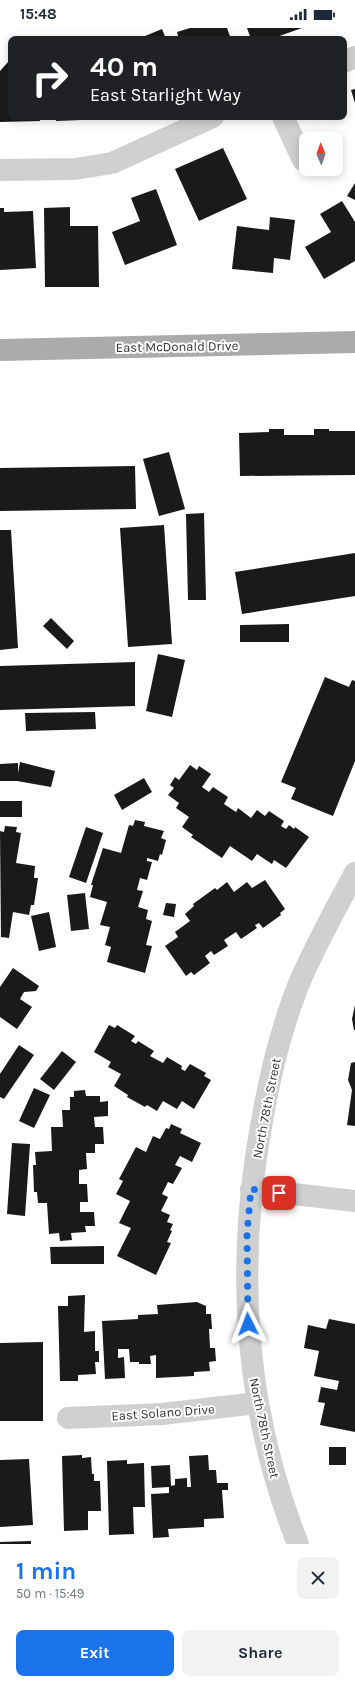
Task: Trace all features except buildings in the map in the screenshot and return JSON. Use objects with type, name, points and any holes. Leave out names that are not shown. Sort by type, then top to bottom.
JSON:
[{"type":"main road","name":"East McDonald Drive","points":[[0,350],[355,342]]},
{"type":"street","points":[[0,170],[75,169],[112,163],[206,120]]},
{"type":"street","points":[[284,120],[299,151]]},
{"type":"street","name":"North 78th Street","points":[[298,1544],[280,1500],[257,1403],[247,1312],[247,1234],[251,1189],[268,1089],[281,1034],[298,985],[318,942],[355,873]]},
{"type":"street","points":[[251,1189],[355,1201]]},
{"type":"street","name":"East Solano Drive","points":[[68,1418],[162,1414],[257,1403]]},
{"type":"route","points":[[248,1324],[247,1234],[251,1189],[279,1193]]}]
